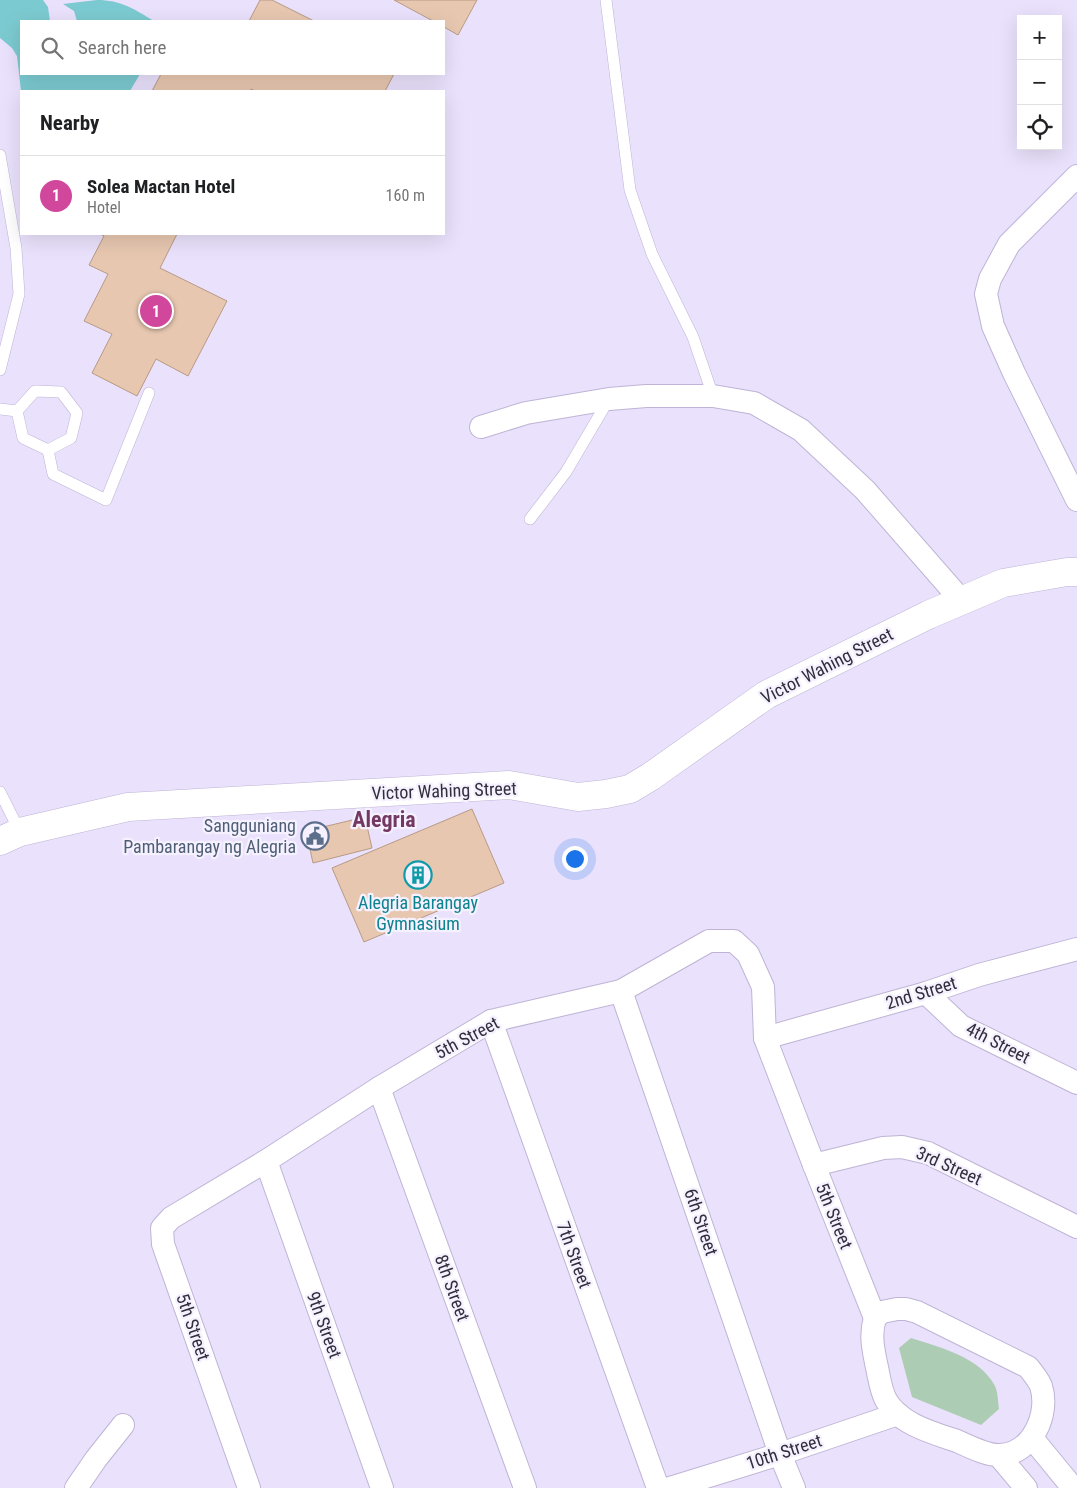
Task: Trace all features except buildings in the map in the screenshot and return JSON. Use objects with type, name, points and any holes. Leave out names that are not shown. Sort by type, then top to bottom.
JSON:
[{"type":"street","points":[[1077,176],[1009,244],[990,279],[986,294],[993,326],[1014,373],[1077,500]]},
{"type":"street","points":[[482,426],[526,413],[609,399],[646,396],[713,396],[754,403],[801,430],[865,490],[962,601]]},
{"type":"street","name":"Victor Wahing Street","points":[[10,837],[128,807],[509,785],[578,797],[630,789],[650,777],[766,695],[928,615],[1003,583],[1077,572]]},
{"type":"street","name":"5th Street","points":[[249,1488],[163,1244],[162,1228],[171,1218],[266,1161],[379,1088],[491,1021],[621,991],[709,940],[734,941],[748,954],[763,987],[765,1038],[874,1318]]},
{"type":"street","name":"2nd Street","points":[[765,1038],[926,993],[978,975],[1077,949]]},
{"type":"street","name":"6th Street","points":[[621,991],[780,1454],[794,1488]]},
{"type":"street","name":"4th Street","points":[[926,993],[962,1026],[1077,1083]]},
{"type":"street","name":"7th Street","points":[[491,1021],[658,1488]]},
{"type":"street","name":"8th Street","points":[[379,1088],[525,1488]]},
{"type":"street","name":"3rd Street","points":[[814,1166],[883,1148],[902,1146],[928,1153],[1077,1227]]},
{"type":"street","name":"9th Street","points":[[266,1161],[382,1488]]},
{"type":"street","points":[[906,1309],[917,1312],[1028,1367],[1036,1376],[1041,1388],[1043,1406],[1040,1421],[1032,1438],[1026,1445],[1014,1452],[999,1456],[927,1430],[898,1414],[887,1401],[881,1383],[873,1346],[872,1331],[874,1318],[888,1310],[906,1309]]},
{"type":"street","name":"10th Street","points":[[670,1488],[780,1454],[898,1414]]},
{"type":"street","points":[[76,1488],[123,1425]]},
{"type":"street","points":[[1032,1438],[1073,1488]]},
{"type":"street","points":[[999,1456],[1026,1488]]},
{"type":"lane","points":[[606,0],[630,190],[652,254],[693,337],[713,396]]},
{"type":"lane","points":[[0,154],[16,248],[19,294],[0,370]]},
{"type":"lane","points":[[34,391],[61,392],[77,413],[71,438],[48,450],[23,438],[18,411],[34,391]]},
{"type":"lane","points":[[48,450],[53,474],[106,500],[148,393]]},
{"type":"lane","points":[[530,520],[566,472],[609,399]]},
{"type":"lane","points":[[0,409],[18,411]]},
{"type":"lane","points":[[0,792],[10,837]]},
{"type":"shaded area","points":[[0,0],[43,0],[48,7],[50,20],[20,20],[20,75],[139,75],[131,90],[21,90],[17,56],[12,48],[0,38]]},
{"type":"shaded area","points":[[106,0],[134,9],[152,20],[77,20],[74,11],[63,4]]},
{"type":"shaded area","points":[[911,1338],[958,1354],[979,1368],[995,1386],[999,1409],[981,1425],[912,1397],[899,1348]]},
{"type":"place","name":"Solea Mactan Hotel","points":[[156,311]]},
{"type":"place","name":"Sangguniang Pambarangay ng Alegria","points":[[315,836]]},
{"type":"place","name":"Alegria Barangay Gymnasium","points":[[418,875]]},
{"type":"district","name":"Alegria","points":[[384,819]]}]
